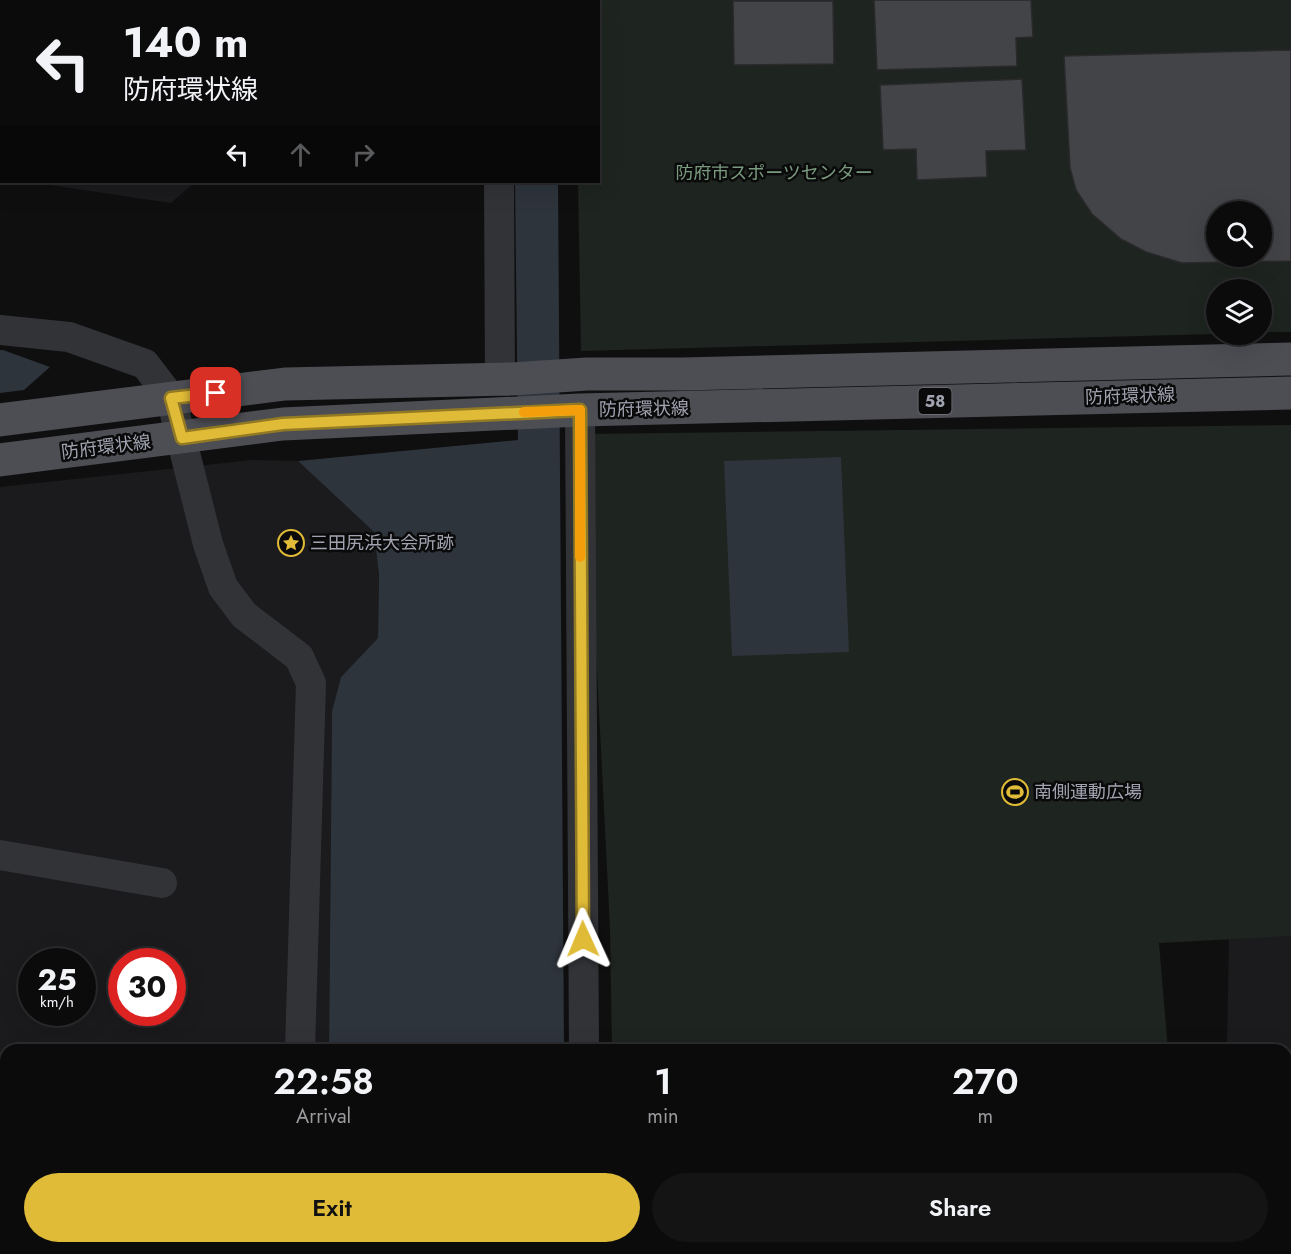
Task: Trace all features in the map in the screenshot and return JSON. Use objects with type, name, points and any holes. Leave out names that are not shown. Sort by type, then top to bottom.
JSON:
[{"type":"main road","name":"防府環状線","points":[[0,420],[285,384],[506,379],[587,374],[682,374],[1291,359]]},
{"type":"main road","name":"防府環状線","points":[[0,459],[283,424],[512,412],[1291,393]]},
{"type":"street","points":[[499,183],[506,379]]},
{"type":"street","points":[[0,330],[69,337],[145,364],[171,398],[208,544],[223,587],[244,615],[299,657],[311,683],[300,1044]]},
{"type":"street","points":[[580,410],[584,1044]]},
{"type":"street","points":[[0,855],[162,883]]},
{"type":"shaded area","points":[[36,183],[194,183],[171,203]]},
{"type":"shaded area","points":[[515,183],[558,183],[564,1044],[329,1044],[332,711],[341,677],[378,638],[379,575],[374,532],[298,461],[518,440]]},
{"type":"shaded area","points":[[0,350],[50,367],[24,390],[0,393]]},
{"type":"shaded area","points":[[841,457],[849,652],[732,656],[724,461]]},
{"type":"shaded area","points":[[252,460],[298,461],[374,532],[379,575],[378,638],[341,677],[332,711],[329,1044],[0,1044],[0,487]]},
{"type":"shaded area","points":[[1229,934],[1291,934],[1291,1044],[1227,1044]]},
{"type":"green space","name":"防府市スポーツセンター","points":[[600,0],[1291,0],[1291,332],[1272,332],[1272,279],[1206,279],[1206,334],[581,351],[578,183],[600,183]]},
{"type":"green space","points":[[1291,425],[1291,936],[1159,943],[1167,1044],[612,1044],[610,928],[585,434]]},
{"type":"building","points":[[874,0],[1031,0],[1033,37],[1016,38],[1017,66],[877,70]]},
{"type":"building","points":[[733,1],[833,1],[834,64],[734,65]]},
{"type":"building","points":[[1291,50],[1291,261],[1272,261],[1272,201],[1206,201],[1206,263],[1182,263],[1146,252],[1121,239],[1092,214],[1076,190],[1070,168],[1064,56]]},
{"type":"building","points":[[1022,79],[1026,150],[986,151],[987,177],[917,180],[916,149],[883,150],[880,85]]},
{"type":"slow traffic","points":[[524,412],[580,410],[580,557]]},
{"type":"place","name":"三田尻浜大会所跡","points":[[291,543]]},
{"type":"place","name":"南側運動広場","points":[[1015,792]]},
{"type":"route","points":[[216,393],[171,398],[182,438],[283,424],[580,410],[583,939]]}]
